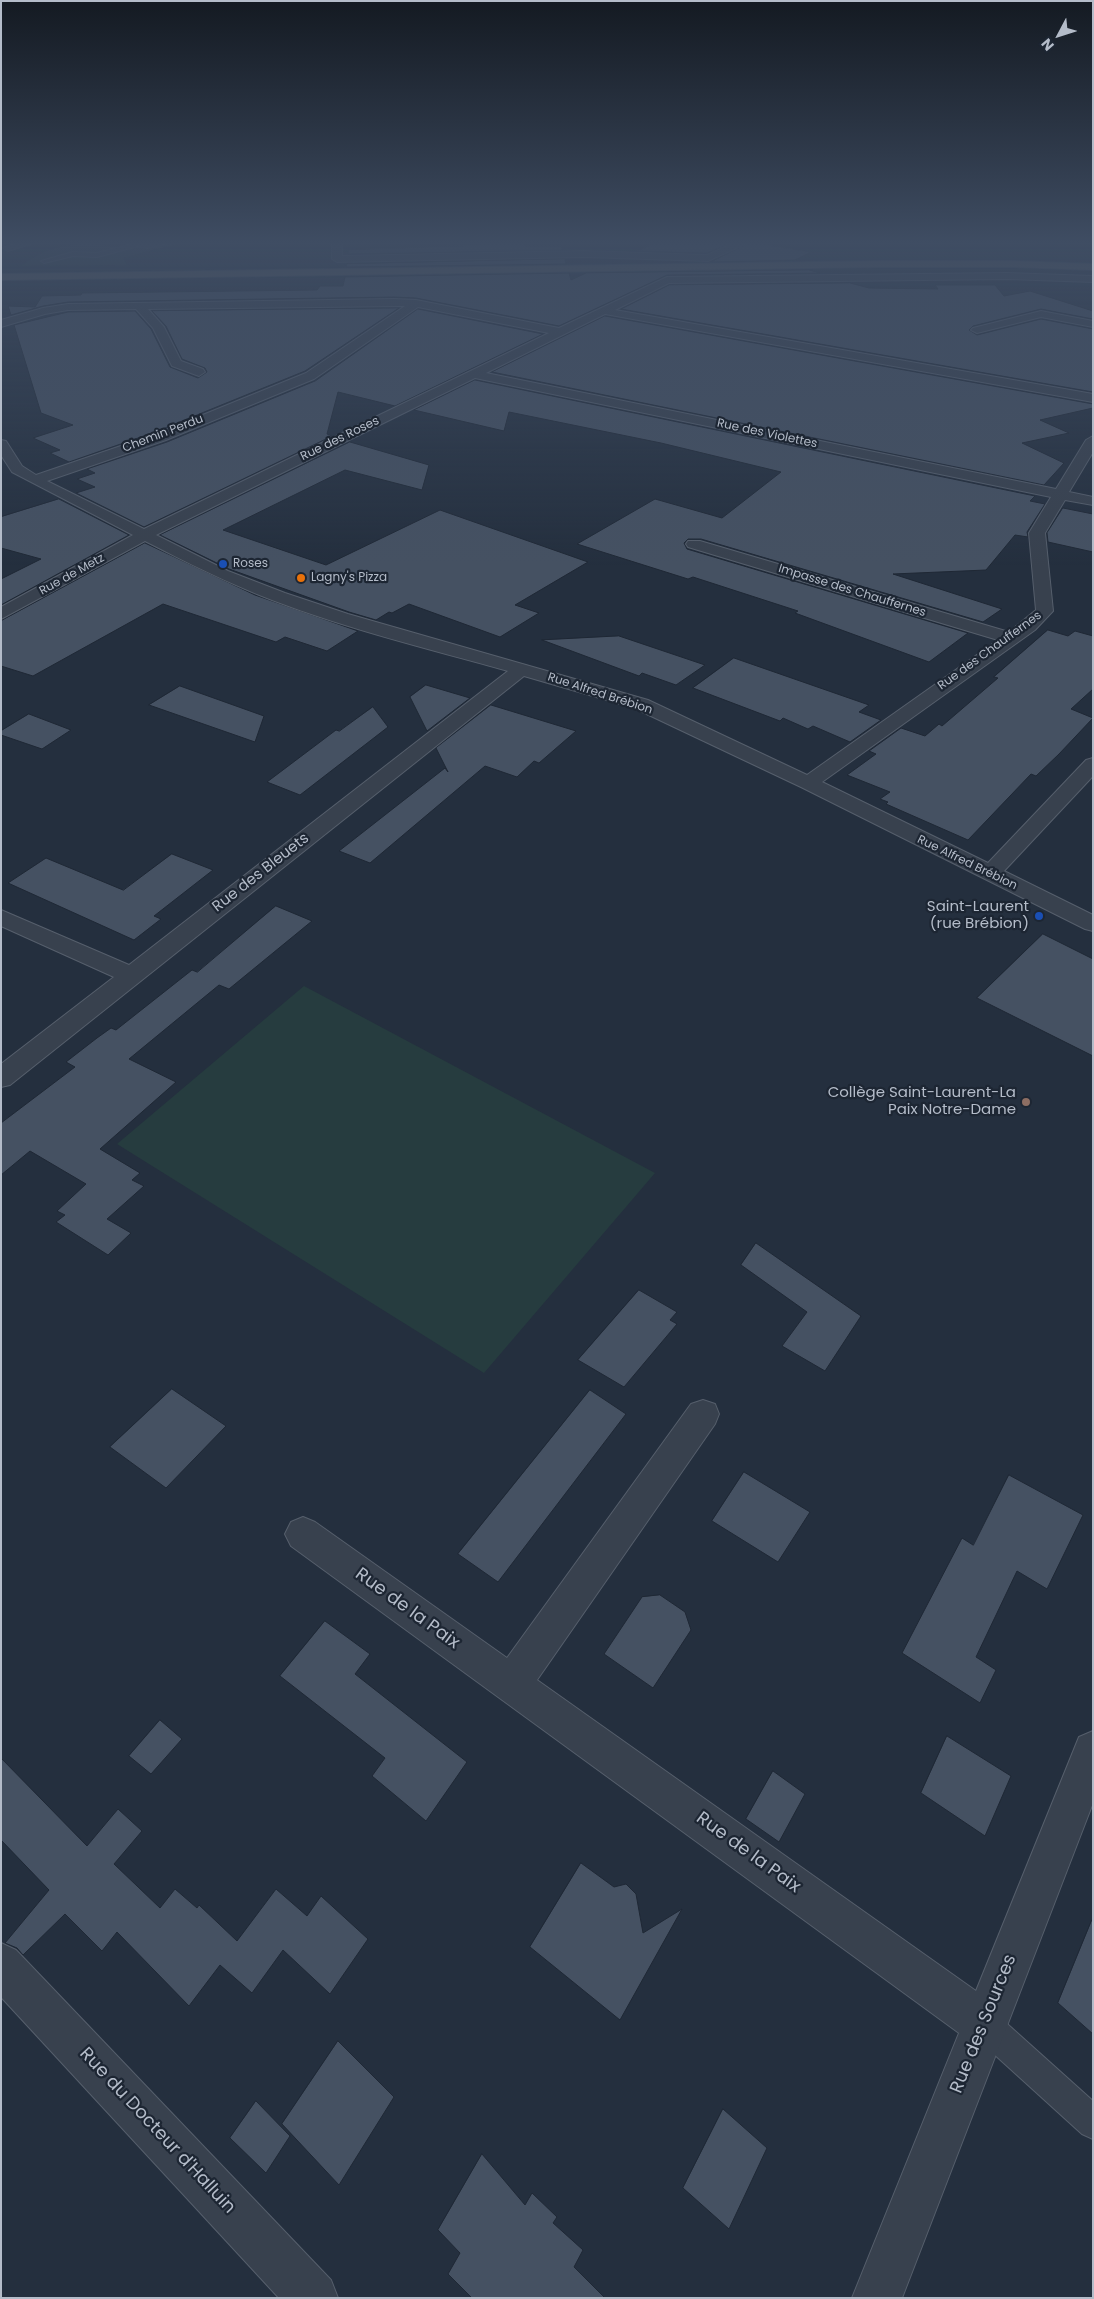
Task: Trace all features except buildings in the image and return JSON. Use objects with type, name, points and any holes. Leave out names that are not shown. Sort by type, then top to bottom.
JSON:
[{"type":"street","points":[[170,351],[176,363],[199,372]]},
{"type":"street","name":"Chemin Perdu","points":[[35,480],[161,437],[310,376],[346,351]]},
{"type":"street","name":"Rue des Roses","points":[[143,536],[521,351]]},
{"type":"street","points":[[830,351],[1093,398]]},
{"type":"street","name":"Rue des Violettes","points":[[474,374],[1093,501]]},
{"type":"street","name":"Rue des Chauffernes","points":[[808,783],[1029,626],[1044,611],[1038,533],[1093,440]]},
{"type":"street","name":"Rue Alfred Brébion","points":[[1,444],[10,471],[35,480],[143,536],[222,574],[279,597],[342,618],[641,704],[808,783],[1093,924]]},
{"type":"street","name":"Rue de Metz","points":[[1,614],[143,536]]},
{"type":"street","name":"Impasse des Chauffernes","points":[[694,544],[1010,638]]},
{"type":"street","name":"Rue des Bleuets","points":[[1,1078],[521,670]]},
{"type":"street","points":[[990,874],[1093,764]]},
{"type":"street","points":[[1,917],[130,976]]},
{"type":"street","points":[[511,1684],[703,1414]]},
{"type":"street","name":"Rue de la Paix","points":[[303,1534],[984,2024]]},
{"type":"street","name":"Rue des Sources","points":[[877,2298],[1093,1751]]},
{"type":"street","name":"Rue du Docteur d'Halluin","points":[[1,1965],[313,2298]]},
{"type":"lane","points":[[984,2024],[1093,2123]]},
{"type":"green space","points":[[304,986],[655,1173],[484,1373],[117,1144]]},
{"type":"place","name":"Roses","points":[[223,564]]},
{"type":"place","name":"Lagny's Pizza","points":[[301,578]]},
{"type":"place","name":"Saint-Laurent (rue Brébion)","points":[[1039,916]]},
{"type":"place","name":"Collège Saint-Laurent-La Paix Notre-Dame","points":[[1026,1102]]}]
